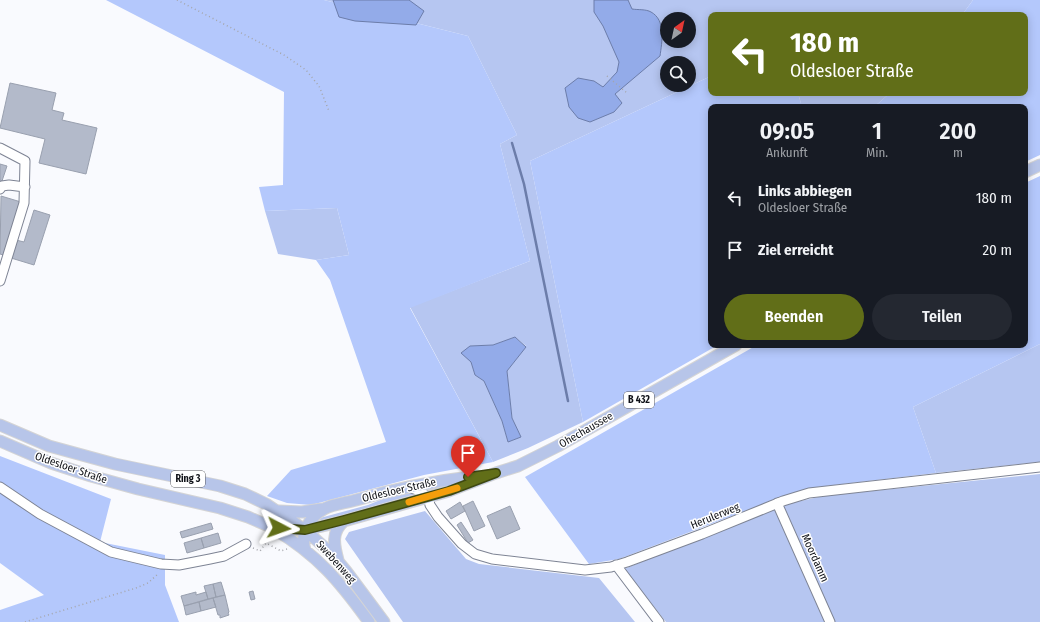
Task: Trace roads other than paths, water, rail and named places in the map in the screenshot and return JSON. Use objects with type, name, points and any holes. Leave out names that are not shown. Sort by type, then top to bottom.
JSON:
[{"type":"main road","points":[[1028,171],[1040,165]]},
{"type":"main road","name":"Ohechaussee","points":[[496,473],[518,466],[543,454],[731,348]]},
{"type":"main road","name":"Oldesloer Straße","points":[[0,425],[49,446],[94,458],[227,488],[254,498],[278,511]]},
{"type":"main road","name":"Oldesloer Straße","points":[[0,441],[51,463],[91,476],[138,489],[220,508],[248,517],[270,527],[305,530],[449,491],[496,473]]},
{"type":"main road","name":"Oldesloer Straße","points":[[305,530],[314,517],[324,509],[407,486],[496,473]]},
{"type":"main road","name":"B 432","points":[[278,511],[302,512],[324,509]]},
{"type":"main road","name":"Swebenweg","points":[[278,511],[305,530],[338,561],[384,622]]},
{"type":"main road","points":[[338,561],[334,536],[338,527],[344,520]]},
{"type":"main road","name":"Swebenweg","points":[[270,527],[305,550],[336,578],[369,622]]},
{"type":"main road","points":[[305,530],[303,540],[305,550]]},
{"type":"street","points":[[0,148],[25,161],[24,203],[3,259],[0,281]]},
{"type":"street","points":[[0,189],[2,186],[9,185],[24,187]]},
{"type":"street","name":"Herulerweg","points":[[428,497],[434,512],[470,551],[492,559],[574,569],[599,569],[627,562],[702,534],[777,503],[809,493],[1040,467]]},
{"type":"street","points":[[407,486],[420,491],[428,497],[432,488],[441,481]]},
{"type":"street","points":[[0,487],[40,514],[111,552],[161,564],[179,566],[224,556],[246,544]]},
{"type":"street","name":"Moordamm","points":[[777,503],[830,622]]},
{"type":"street","points":[[616,565],[660,622]]},
{"type":"waterway","points":[[512,143],[524,184],[568,401]]}]
